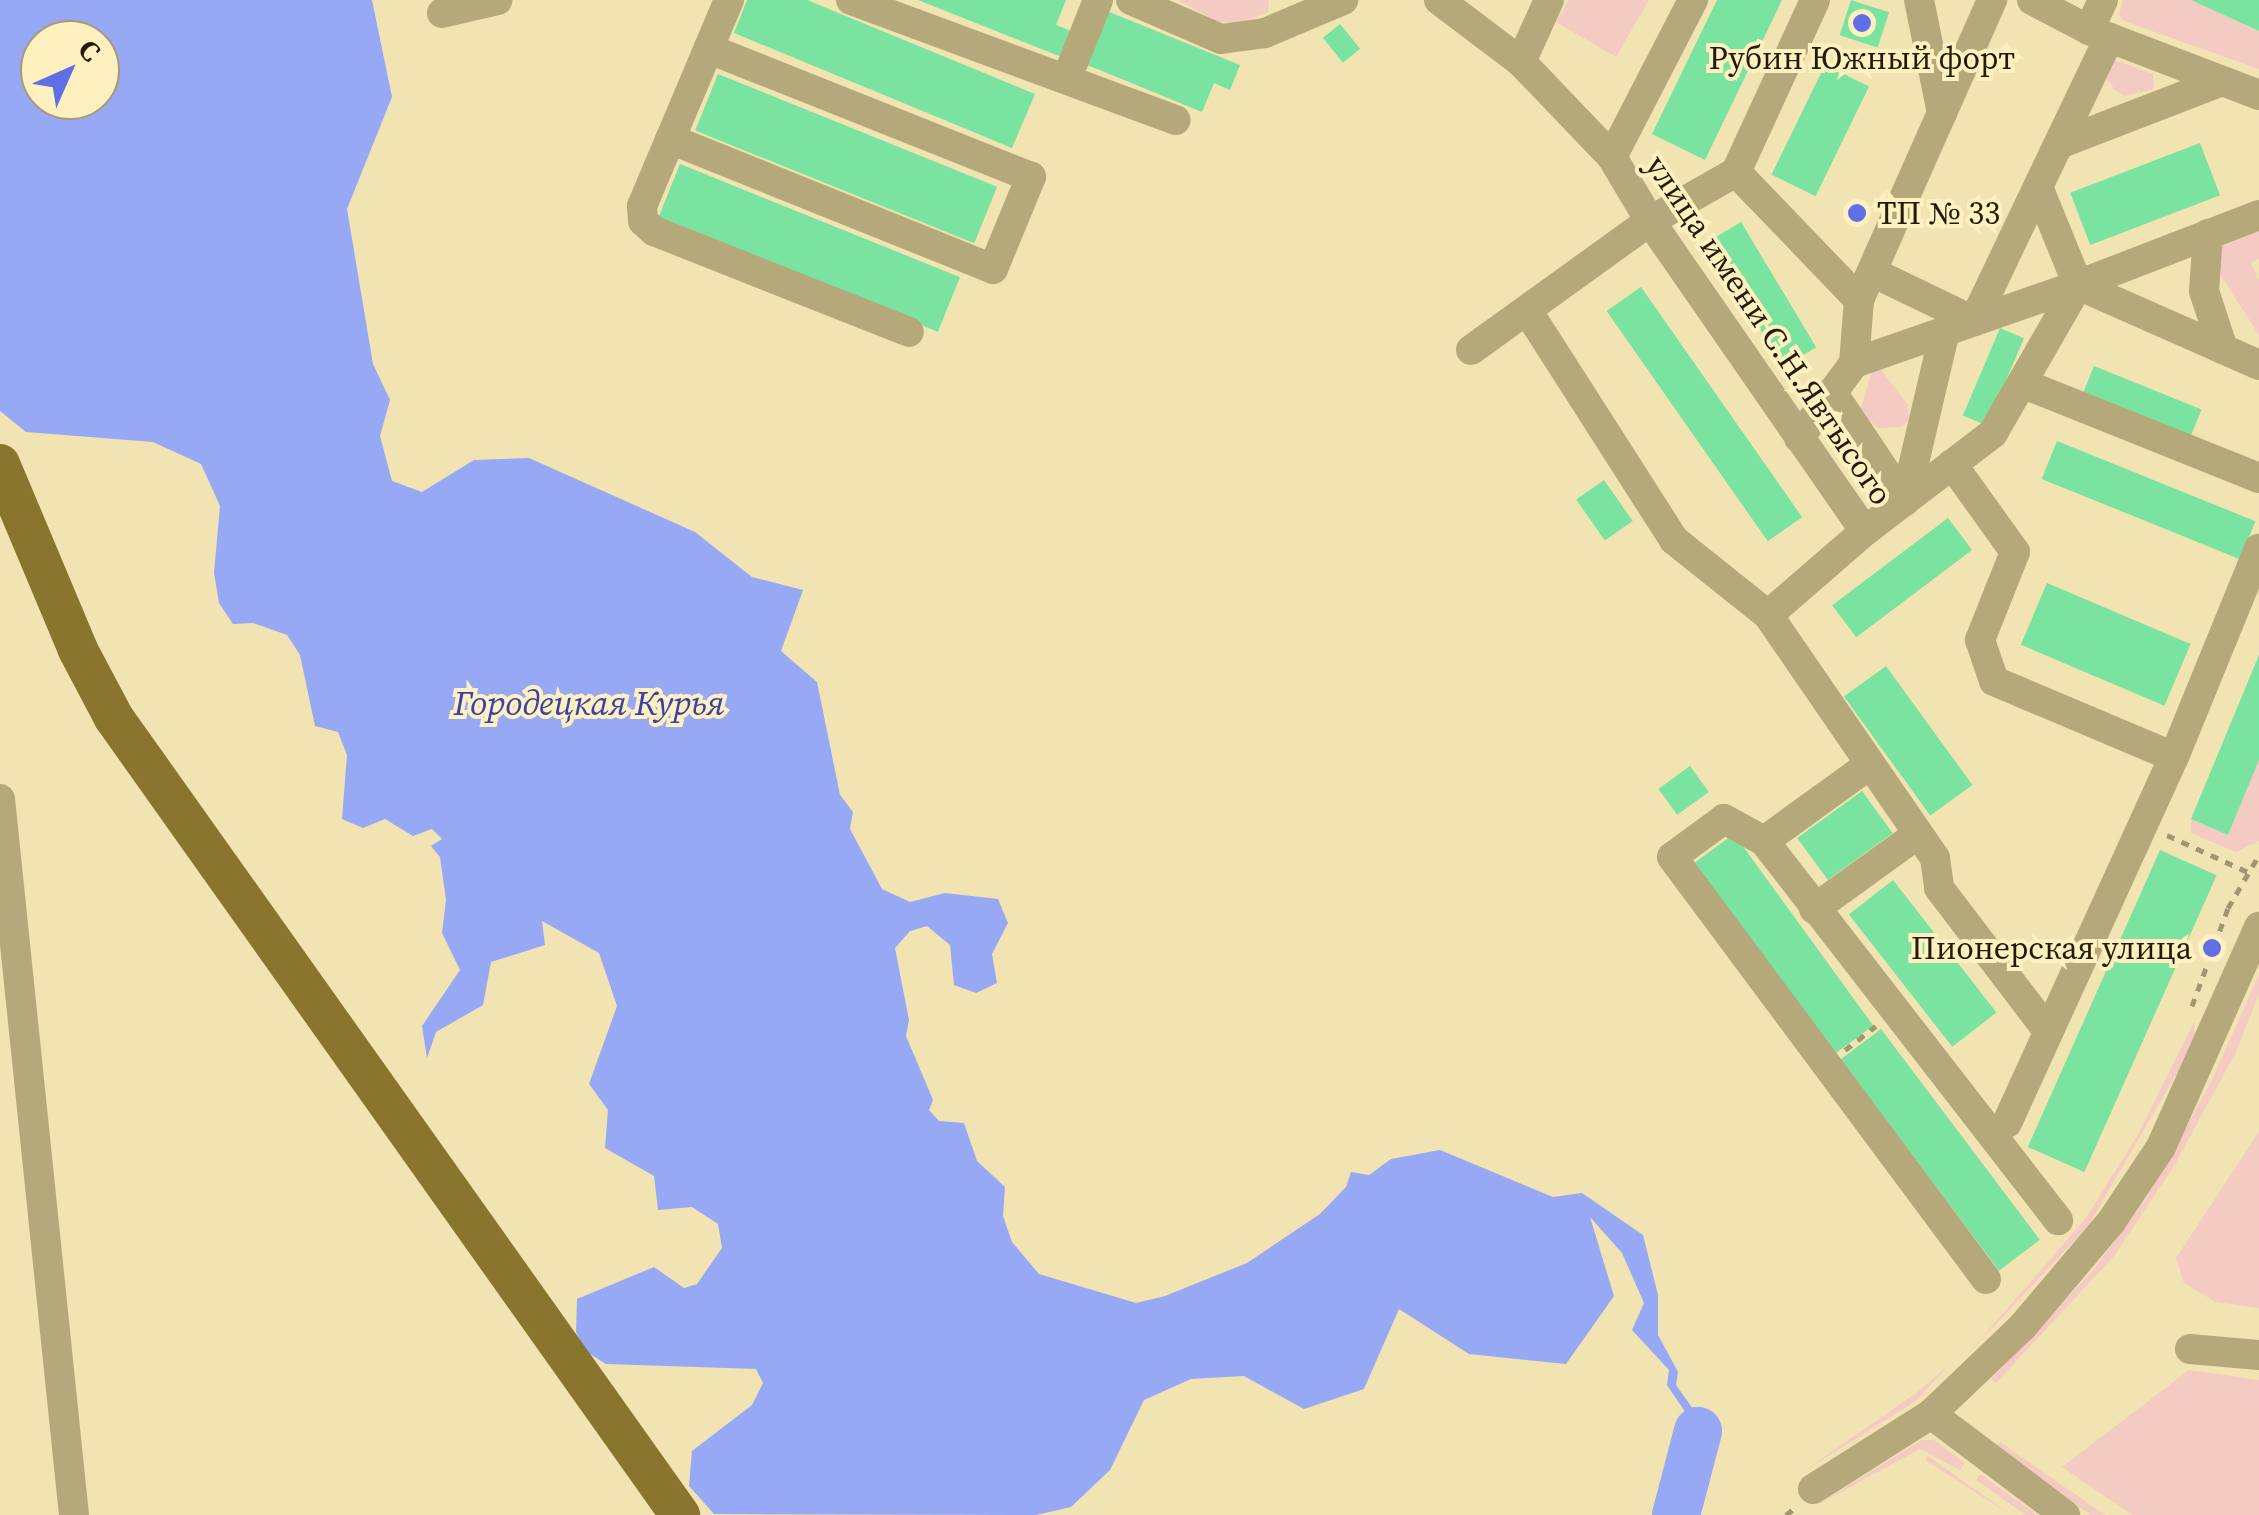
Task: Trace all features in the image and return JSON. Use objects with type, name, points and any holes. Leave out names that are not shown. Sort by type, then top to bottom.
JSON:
[{"type":"main road","points":[[0,464],[78,650],[114,718],[680,1515]]},
{"type":"street","points":[[442,13],[498,0]]},
{"type":"street","points":[[729,0],[642,206],[643,220],[654,232],[909,332]]},
{"type":"street","points":[[851,0],[1042,75],[1067,78],[1176,120]]},
{"type":"street","points":[[1067,78],[1098,0]]},
{"type":"street","points":[[1131,0],[1221,39],[1265,34],[1343,0]]},
{"type":"street","name":"улица имени С.Н.Явтысого","points":[[1438,0],[1520,62],[1612,156],[1650,221],[1865,531],[1768,615]]},
{"type":"street","points":[[1520,62],[1549,0]]},
{"type":"street","points":[[1612,156],[1694,0]]},
{"type":"street","points":[[1471,350],[1650,221],[1736,172],[1815,0]]},
{"type":"street","points":[[1918,0],[1942,113]]},
{"type":"street","points":[[1799,438],[1854,363],[1859,300],[1992,0]]},
{"type":"street","points":[[2032,0],[2099,34],[2259,95]]},
{"type":"street","points":[[1974,321],[2058,144],[2099,34],[2103,0]]},
{"type":"street","points":[[670,139],[993,268],[1031,177],[709,48]]},
{"type":"street","points":[[2058,144],[2222,81]]},
{"type":"street","points":[[1736,172],[1859,300]]},
{"type":"street","points":[[2038,187],[2078,285],[2259,364]]},
{"type":"street","points":[[1854,363],[2078,285],[2259,215]]},
{"type":"street","points":[[2208,234],[2204,291],[2223,349]]},
{"type":"street","points":[[1872,272],[1974,321]]},
{"type":"street","points":[[1865,531],[1992,432],[2024,384],[2078,285]]},
{"type":"street","points":[[1527,310],[1674,540],[1768,615],[1935,858],[1938,888],[2046,1030]]},
{"type":"street","points":[[1904,500],[1944,331]]},
{"type":"street","points":[[2024,384],[2259,478]]},
{"type":"street","points":[[1832,392],[1904,500]]},
{"type":"street","points":[[1952,464],[2015,552],[1980,640],[1994,681],[2174,757]]},
{"type":"street","points":[[2007,1123],[2046,1030],[2174,757],[2259,549]]},
{"type":"street","points":[[1764,840],[1869,765]]},
{"type":"street","points":[[0,799],[74,1515]]},
{"type":"street","points":[[1986,1279],[1672,857],[1724,818],[1764,840],[2058,1220]]},
{"type":"street","points":[[1814,908],[1918,834]]},
{"type":"street","points":[[1804,1492],[1930,1414],[2022,1326],[2132,1192],[2210,1050],[2259,927]]},
{"type":"street","points":[[2190,1349],[2259,1355]]},
{"type":"street","points":[[1930,1414],[2065,1515]]},
{"type":"path","points":[[2190,1012],[2228,908],[2259,855]]},
{"type":"path","points":[[1826,1064],[1895,1012]]},
{"type":"path","points":[[1786,1515],[1804,1492]]},
{"type":"shaded area","points":[[1178,0],[1269,0],[1268,12],[1237,24],[1216,21]]},
{"type":"shaded area","points":[[1569,0],[1649,0],[1616,57],[1556,22]]},
{"type":"shaded area","points":[[2123,0],[2191,0],[2259,31],[2259,69],[2124,21],[2119,15]]},
{"type":"shaded area","points":[[2112,59],[2153,74],[2154,89],[2125,96],[2115,90],[2107,79]]},
{"type":"shaded area","points":[[2259,221],[2259,259],[2251,262],[2259,281],[2259,335],[2218,271],[2220,242]]},
{"type":"shaded area","points":[[1875,362],[1908,405],[1909,419],[1902,427],[1878,428],[1860,411]]},
{"type":"shaded area","points":[[2259,760],[2259,841],[2236,852],[2191,833],[2191,819],[2228,835]]},
{"type":"shaded area","points":[[2259,975],[2259,994],[2236,1052],[2174,1166],[2114,1256],[1996,1383],[1991,1379],[2095,1268],[2146,1199],[2210,1084]]},
{"type":"shaded area","points":[[2194,1022],[2195,1042],[2088,1226],[1967,1355],[2086,1218],[2137,1136]]},
{"type":"shaded area","points":[[2259,1132],[2259,1308],[2216,1302],[2184,1283],[2176,1258]]},
{"type":"shaded area","points":[[1950,1364],[1916,1401],[1801,1473],[1915,1394]]},
{"type":"shaded area","points":[[2189,1370],[2259,1380],[2259,1515],[2133,1515],[2062,1467]]},
{"type":"shaded area","points":[[1922,1440],[1934,1440],[1965,1463],[1960,1470],[1920,1449],[1815,1506]]},
{"type":"shaded area","points":[[2000,1442],[2105,1515],[2091,1515],[1995,1449]]},
{"type":"shaded area","points":[[1928,1456],[2011,1515],[1925,1460]]},
{"type":"shaded area","points":[[1980,1474],[2038,1515],[2026,1515],[1976,1480]]},
{"type":"water","name":"Городецкая Курья","points":[[0,0],[372,0],[392,97],[347,209],[373,364],[390,400],[380,436],[392,481],[422,492],[474,460],[529,458],[695,532],[752,577],[803,590],[781,651],[817,682],[840,795],[853,812],[850,829],[882,889],[910,902],[945,893],[998,899],[1008,923],[992,954],[997,983],[976,993],[954,985],[950,945],[927,926],[910,931],[895,948],[909,1020],[906,1036],[933,1100],[929,1110],[939,1121],[964,1123],[977,1161],[1005,1187],[1003,1216],[1012,1242],[1039,1274],[1136,1303],[1165,1296],[1247,1263],[1320,1214],[1346,1187],[1351,1172],[1369,1175],[1391,1159],[1440,1150],[1553,1197],[1582,1193],[1643,1235],[1658,1295],[1658,1335],[1678,1372],[1676,1385],[1698,1416],[1698,1431],[1667,1385],[1669,1370],[1632,1330],[1644,1303],[1622,1253],[1590,1217],[1614,1296],[1566,1364],[1469,1354],[1399,1309],[1364,1389],[1304,1409],[1244,1376],[1191,1379],[1144,1400],[1110,1470],[1071,1507],[1036,1515],[714,1514],[689,1486],[692,1451],[752,1405],[763,1383],[756,1369],[606,1364],[585,1351],[576,1332],[577,1299],[654,1267],[684,1288],[697,1284],[722,1248],[718,1224],[692,1207],[658,1210],[654,1176],[605,1148],[608,1110],[589,1084],[617,1006],[599,953],[542,921],[545,945],[491,962],[483,1005],[436,1032],[427,1058],[422,1026],[460,970],[442,933],[446,900],[440,857],[431,846],[442,839],[432,829],[413,836],[385,819],[363,828],[342,819],[347,755],[338,732],[315,726],[300,655],[287,635],[253,623],[233,624],[219,603],[214,573],[220,506],[201,464],[153,442],[26,432],[0,411]]},
{"type":"building","points":[[747,0],[807,0],[1035,94],[1012,148],[734,33]]},
{"type":"building","points":[[918,0],[1066,0],[1056,25],[1074,32],[1064,58]]},
{"type":"building","points":[[1717,0],[1782,0],[1705,160],[1652,134]]},
{"type":"building","points":[[1851,0],[1889,12],[1878,48],[1840,35]]},
{"type":"building","points":[[2191,0],[2259,0],[2259,31]]},
{"type":"building","points":[[1102,9],[1240,65],[1230,90],[1214,83],[1202,112],[1080,62]]},
{"type":"building","points":[[1340,24],[1360,49],[1343,63],[1323,38]]},
{"type":"building","points":[[1825,65],[1869,86],[1816,196],[1772,175]]},
{"type":"building","points":[[718,74],[997,187],[974,243],[695,131]]},
{"type":"building","points":[[2200,143],[2220,195],[2090,245],[2070,193]]},
{"type":"building","points":[[680,164],[960,277],[938,332],[658,219]]},
{"type":"building","name":"ТП № 33","points":[[1854,206],[1864,211],[1859,220],[1849,215]]},
{"type":"building","points":[[1741,222],[1816,347],[1783,367],[1708,242]]},
{"type":"building","points":[[1641,287],[1802,517],[1768,541],[1607,311]]},
{"type":"building","points":[[2000,328],[2024,338],[1987,426],[1963,415]]},
{"type":"building","points":[[2094,366],[2202,409],[2191,435],[2084,392]]},
{"type":"building","points":[[2057,441],[2255,521],[2240,559],[2042,479]]},
{"type":"building","points":[[1604,480],[1633,521],[1605,540],[1576,500]]},
{"type":"building","points":[[1948,518],[1972,550],[1856,637],[1832,605]]},
{"type":"building","points":[[2047,583],[2191,644],[2164,706],[2021,645]]},
{"type":"building","points":[[2259,655],[2259,760],[2228,835],[2191,819]]},
{"type":"building","points":[[1886,666],[1972,785],[1930,815],[1844,697]]},
{"type":"building","points":[[1690,766],[1709,792],[1677,815],[1658,789]]},
{"type":"building","points":[[1862,791],[1893,833],[1828,880],[1797,838]]},
{"type":"building","points":[[1734,834],[1873,1026],[1830,1057],[1690,866]]},
{"type":"building","points":[[2160,850],[2217,875],[2084,1172],[2028,1147]]},
{"type":"building","points":[[1893,880],[1996,1012],[1952,1047],[1849,914]]},
{"type":"building","points":[[1881,1029],[2040,1240],[1999,1271],[1840,1060]]},
{"type":"waterway","points":[[1676,1515],[1698,1431]]},
{"type":"place","name":"Рубин Южный форт","points":[[1862,23]]},
{"type":"place","name":"ТП № 33","points":[[1857,213]]},
{"type":"place","name":"Пионерская улица","points":[[2212,948]]}]
